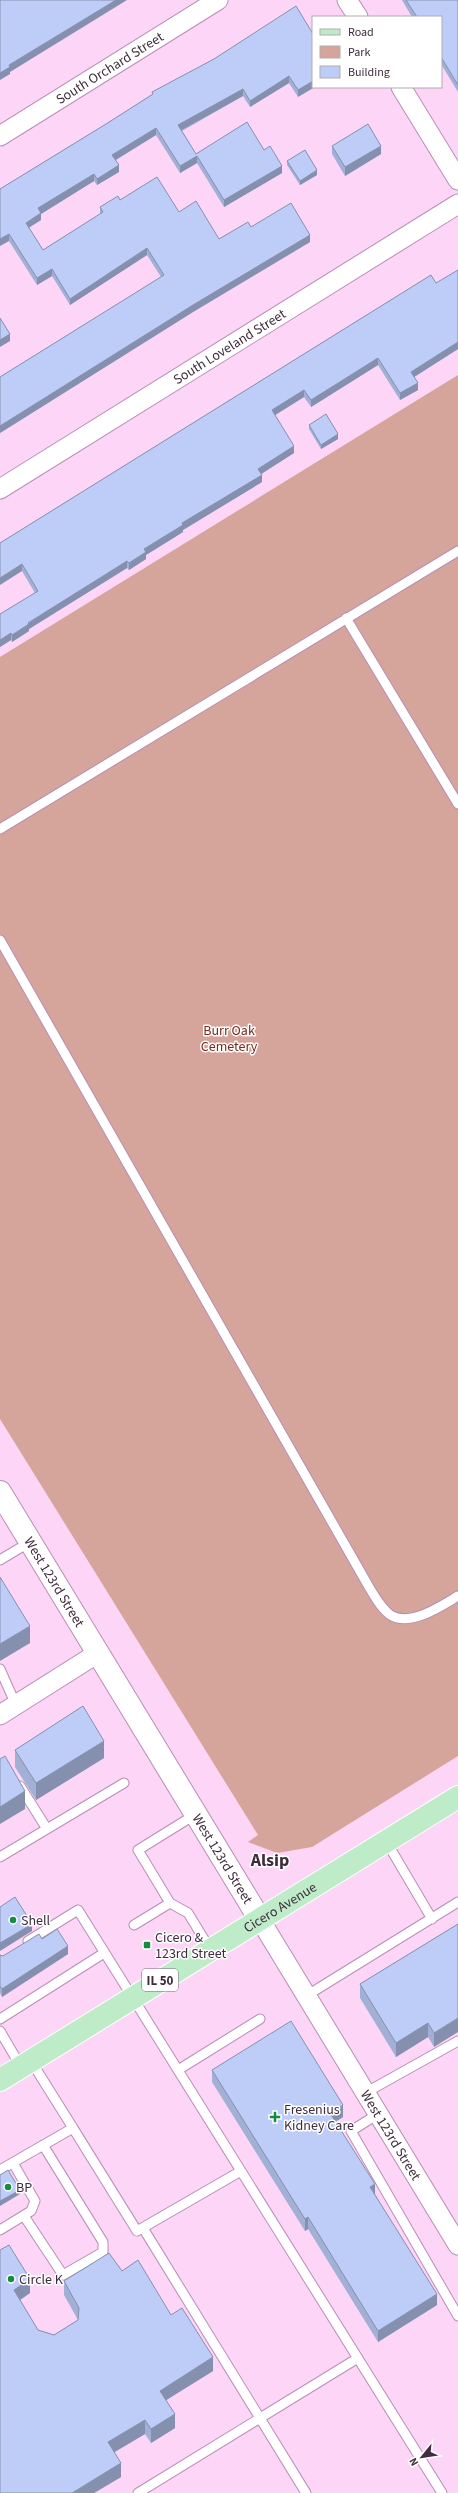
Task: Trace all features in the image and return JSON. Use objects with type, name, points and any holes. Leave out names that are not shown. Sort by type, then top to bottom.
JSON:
[{"type":"main road","name":"Cicero Avenue","points":[[0,2080],[259,1918],[458,1797]]},
{"type":"street","name":"South Orchard Street","points":[[0,136],[218,0]]},
{"type":"street","points":[[347,0],[357,16]]},
{"type":"street","points":[[402,88],[458,180]]},
{"type":"street","name":"South Loveland Street","points":[[0,489],[458,204]]},
{"type":"street","name":"West 123rd Street","points":[[0,1492],[458,2245]]},
{"type":"street","points":[[0,1715],[98,1653]]},
{"type":"lane","points":[[0,829],[458,551]]},
{"type":"lane","points":[[346,618],[458,804]]},
{"type":"lane","points":[[0,940],[373,1594],[393,1616],[410,1618],[458,1596]]},
{"type":"lane","points":[[0,1560],[30,1542]]},
{"type":"lane","points":[[0,1669],[16,1705]]},
{"type":"lane","points":[[13,1775],[47,1829]]},
{"type":"lane","points":[[0,1856],[124,1783]]},
{"type":"lane","points":[[196,1814],[138,1850],[170,1903],[188,1914],[210,1949]]},
{"type":"lane","points":[[386,1841],[432,1919]]},
{"type":"lane","points":[[306,1996],[458,1902]]},
{"type":"lane","points":[[134,1925],[170,1903]]},
{"type":"lane","points":[[19,1946],[78,1910],[442,2493]]},
{"type":"lane","points":[[0,2019],[104,1953]]},
{"type":"lane","points":[[178,2070],[260,2019]]},
{"type":"lane","points":[[0,2032],[26,2064],[73,2128],[137,2231],[240,2171]]},
{"type":"lane","points":[[365,2093],[458,2041]]},
{"type":"lane","points":[[378,2114],[351,2131],[458,2316]]},
{"type":"lane","points":[[0,2170],[73,2128]]},
{"type":"lane","points":[[24,2216],[63,2275],[103,2252],[103,2242],[43,2145]]},
{"type":"lane","points":[[0,2230],[31,2211],[35,2201],[13,2163]]},
{"type":"lane","points":[[143,2228],[306,2493]]},
{"type":"lane","points":[[138,2493],[358,2358]]},
{"type":"green space","name":"Burr Oak Cemetery","points":[[458,375],[458,1756],[312,1847],[277,1853],[248,1842],[258,1835],[0,1419],[0,657]]},
{"type":"building","points":[[0,0],[116,0],[9,65],[10,67],[0,73]]},
{"type":"building","points":[[406,0],[458,0],[458,85],[442,59],[442,16],[416,16]]},
{"type":"building","points":[[296,6],[312,32],[312,82],[298,90],[289,76],[250,101],[243,89],[178,125],[196,154],[247,122],[264,150],[270,146],[282,166],[224,200],[197,156],[180,166],[156,128],[112,155],[119,165],[97,179],[94,174],[38,208],[41,213],[26,223],[43,250],[103,212],[100,207],[118,196],[120,200],[157,177],[179,212],[196,201],[219,239],[248,222],[251,227],[291,203],[310,235],[193,305],[0,426],[0,377],[164,275],[147,248],[70,299],[52,269],[37,278],[9,234],[0,239],[0,189],[106,124],[153,94],[152,92],[214,59]]},
{"type":"building","points":[[368,124],[381,146],[345,167],[332,146]]},
{"type":"building","points":[[305,150],[317,170],[300,181],[287,161]]},
{"type":"building","points":[[458,270],[458,342],[411,372],[418,383],[400,393],[378,358],[311,400],[304,390],[272,410],[294,446],[258,469],[262,475],[182,523],[183,525],[144,549],[146,552],[129,563],[127,561],[28,623],[29,624],[12,635],[11,633],[0,640],[0,614],[38,591],[22,564],[0,578],[0,543],[431,275],[436,283]]},
{"type":"building","points":[[0,318],[10,334],[0,340]]},
{"type":"building","points":[[326,414],[338,434],[321,445],[309,425]]},
{"type":"building","points":[[0,1577],[30,1626],[0,1644]]},
{"type":"building","points":[[83,1706],[104,1741],[36,1783],[15,1750]]},
{"type":"building","points":[[5,1756],[25,1791],[0,1807],[0,1759]]},
{"type":"building","name":"Shell","points":[[15,1897],[32,1924],[0,1943],[0,1907]]},
{"type":"building","points":[[458,1924],[458,2018],[434,2033],[428,2023],[396,2043],[360,1984]]},
{"type":"building","points":[[57,1929],[68,1946],[2,1989],[0,1986],[0,1955],[3,1956],[39,1934],[42,1939]]},
{"type":"building","points":[[291,2021],[343,2105],[330,2113],[375,2184],[370,2187],[437,2294],[378,2331],[308,2217],[305,2219],[212,2070]]},
{"type":"building","name":"BP","points":[[8,2170],[20,2190],[0,2201],[0,2175]]},
{"type":"building","points":[[9,2245],[30,2279],[14,2290],[38,2330],[54,2335],[78,2320],[79,2308],[64,2281],[109,2253],[122,2271],[138,2260],[171,2315],[182,2308],[213,2357],[160,2391],[175,2414],[151,2429],[145,2420],[108,2442],[121,2463],[72,2493],[0,2493],[0,2250]]},
{"type":"place","name":"Shell","points":[[13,1920]]},
{"type":"place","name":"Cicero & 123rd Street","points":[[147,1945]]},
{"type":"place","name":"Fresenius Kidney Care","points":[[275,2117]]},
{"type":"place","name":"BP","points":[[8,2187]]},
{"type":"place","name":"Circle K","points":[[11,2279]]},
{"type":"district","name":"Alsip","points":[[270,1860]]}]
